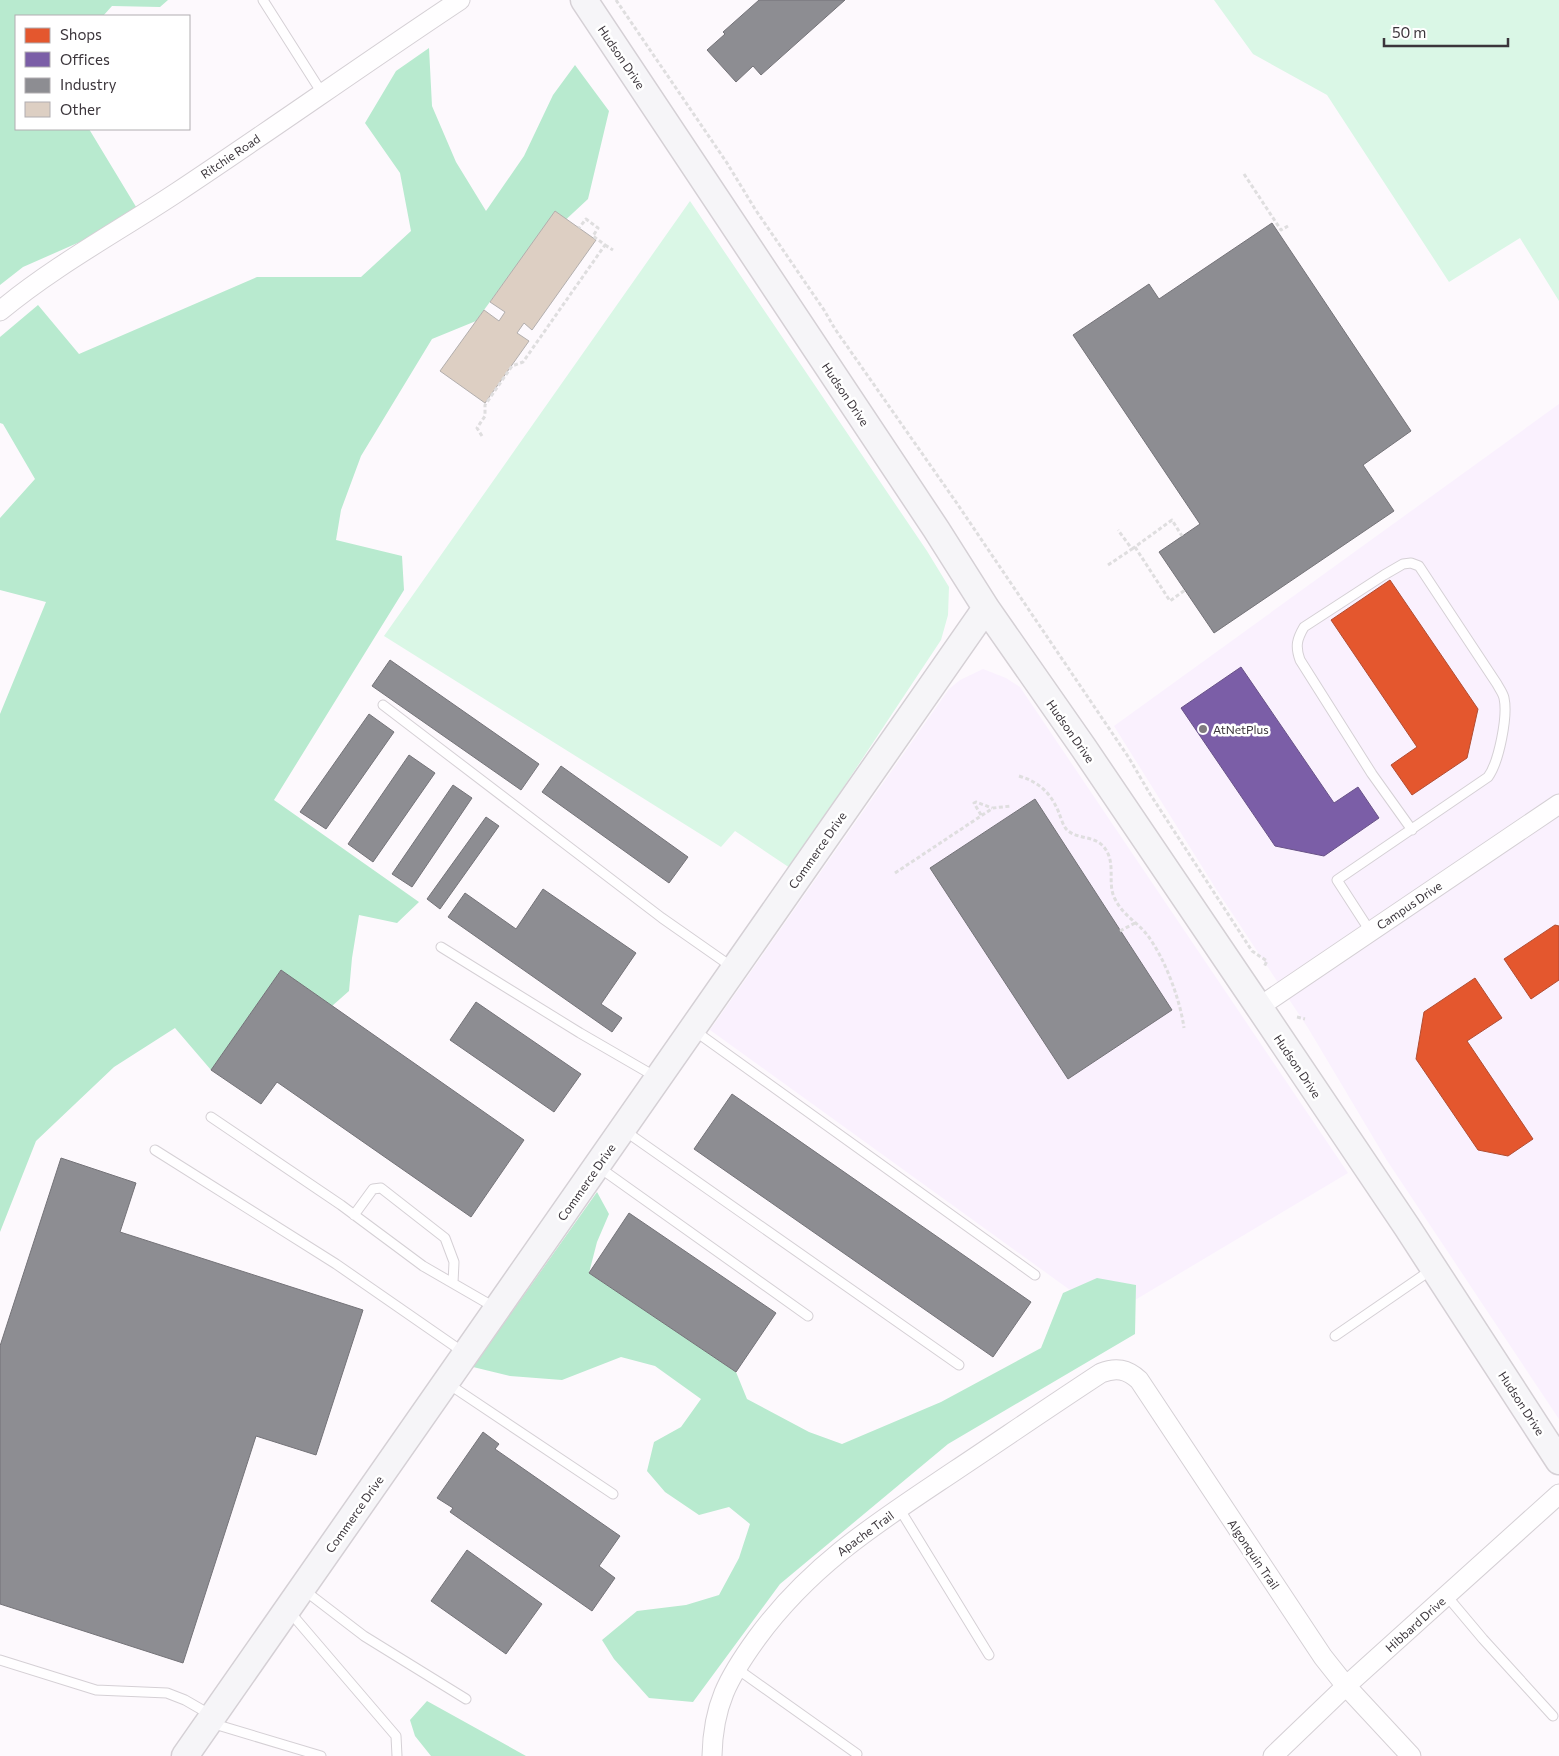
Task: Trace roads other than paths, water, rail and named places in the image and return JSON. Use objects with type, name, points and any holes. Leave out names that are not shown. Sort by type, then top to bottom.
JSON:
[{"type":"main road","name":"Hudson Drive","points":[[584,0],[936,529],[986,608],[1083,747],[1259,1007],[1559,1460]]},
{"type":"main road","name":"Commerce Drive","points":[[185,1756],[986,608]]},
{"type":"street","name":"Ritchie Road","points":[[0,311],[49,275],[175,194],[460,0]]},
{"type":"street","name":"Campus Drive","points":[[1259,1007],[1559,804]]},
{"type":"street","name":"Algonquin Trail","points":[[1096,1376],[1110,1369],[1118,1369],[1133,1375],[1139,1380],[1323,1657],[1346,1686],[1410,1756]]},
{"type":"street","name":"Apache Trail","points":[[712,1756],[712,1738],[717,1712],[726,1686],[736,1668],[765,1628],[796,1592],[831,1558],[852,1541],[1096,1376]]},
{"type":"street","name":"Hibbard Drive","points":[[1273,1756],[1346,1686],[1559,1494]]},
{"type":"lane","points":[[263,0],[322,93]]},
{"type":"lane","points":[[1370,931],[1338,880],[1412,830],[1488,777],[1494,769],[1498,756],[1504,712],[1504,697],[1497,684],[1419,566],[1411,562],[1402,564],[1384,574],[1304,627],[1297,638],[1296,649],[1300,660],[1372,774],[1412,830]]},
{"type":"lane","points":[[383,705],[662,918],[735,969]]},
{"type":"lane","points":[[441,947],[580,1033],[658,1078]]},
{"type":"lane","points":[[693,1029],[1034,1275]]},
{"type":"lane","points":[[211,1117],[354,1214],[423,1266],[497,1309]]},
{"type":"lane","points":[[623,1129],[959,1365]]},
{"type":"lane","points":[[155,1150],[336,1264],[465,1354]]},
{"type":"lane","points":[[597,1166],[808,1316]]},
{"type":"lane","points":[[354,1214],[373,1189],[381,1188],[445,1238],[454,1262],[453,1283]]},
{"type":"lane","points":[[1335,1336],[1433,1268]]},
{"type":"lane","points":[[445,1382],[613,1494]]},
{"type":"lane","points":[[899,1508],[989,1654]]},
{"type":"lane","points":[[302,1588],[364,1636],[466,1699]]},
{"type":"lane","points":[[1446,1595],[1553,1716]]},
{"type":"lane","points":[[288,1610],[396,1736],[396,1756]]},
{"type":"lane","points":[[0,1660],[96,1690],[167,1694],[185,1700],[211,1719],[321,1756]]},
{"type":"lane","points":[[736,1668],[857,1754]]},
{"type":"place","name":"AtNetPlus","points":[[1203,729]]}]
